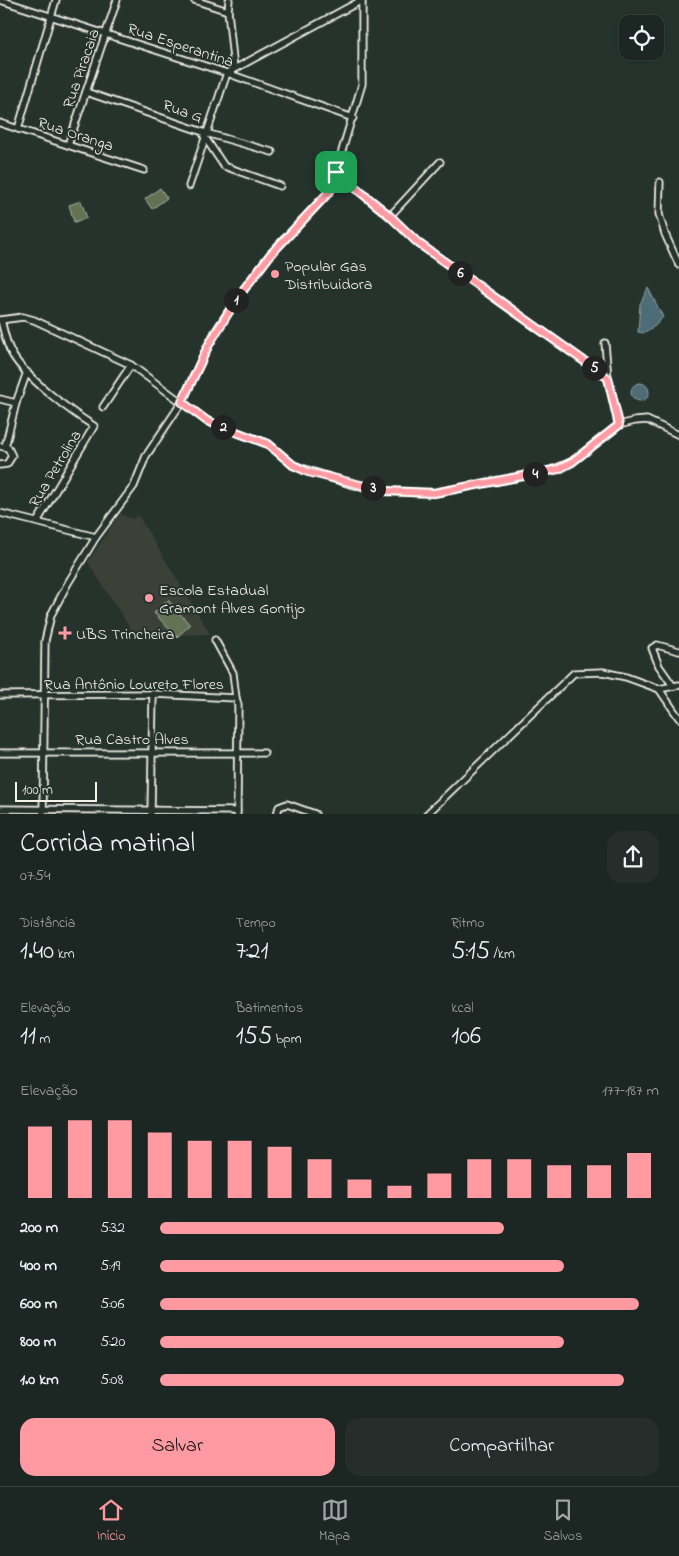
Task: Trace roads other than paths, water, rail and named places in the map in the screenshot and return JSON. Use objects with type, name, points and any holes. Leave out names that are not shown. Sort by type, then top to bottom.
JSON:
[{"type":"street","name":"Rua Esperantina","points":[[0,0],[106,33],[143,48],[227,73],[353,118]]},
{"type":"street","points":[[18,129],[56,0]]},
{"type":"street","name":"Rua Piracaia","points":[[68,145],[117,0]]},
{"type":"street","points":[[194,0],[228,11]]},
{"type":"street","points":[[230,0],[228,11],[234,69]]},
{"type":"street","points":[[43,811],[45,641],[51,615],[96,537],[134,486],[146,456],[182,402],[212,339],[238,297],[270,255],[330,191],[362,84],[362,0],[227,73],[189,186]]},
{"type":"street","name":"Rua G","points":[[86,92],[205,135],[272,152]]},
{"type":"street","name":"Rua Oranga","points":[[0,123],[144,170]]},
{"type":"street","points":[[205,135],[224,166],[280,186]]},
{"type":"street","points":[[390,216],[440,162]]},
{"type":"street","points":[[336,172],[390,216],[418,243],[608,378]]},
{"type":"street","points":[[660,182],[659,214],[678,262]]},
{"type":"street","points":[[0,465],[7,464],[11,459],[11,453],[3,446],[27,372],[12,354],[1,320],[23,317],[34,320],[131,365],[207,421],[268,444],[293,465],[308,472],[359,486],[417,494],[444,491],[559,469],[572,462],[619,425],[646,420],[679,436]]},
{"type":"street","points":[[605,343],[608,378],[619,425]]},
{"type":"street","points":[[103,407],[131,365]]},
{"type":"street","name":"Rua Petrolina","points":[[27,372],[94,428],[37,522]]},
{"type":"street","points":[[0,398],[16,404]]},
{"type":"street","points":[[0,513],[96,537]]},
{"type":"street","name":"Rua Antônio Loureto Flores","points":[[0,695],[153,694],[236,698],[232,673],[215,640]]},
{"type":"street","points":[[676,686],[659,666],[652,648],[657,645],[679,651]]},
{"type":"street","points":[[427,814],[574,673],[603,672],[626,677],[659,689],[676,686]]},
{"type":"street","points":[[659,689],[679,718]]},
{"type":"street","points":[[152,812],[151,752],[153,694]]},
{"type":"street","points":[[0,809],[237,812],[238,705],[236,698]]},
{"type":"street","name":"Rua Castro Alves","points":[[0,752],[264,753]]},
{"type":"street","points":[[277,814],[282,805],[290,805],[315,814]]},
{"type":"water","points":[[648,288],[663,317],[655,326],[643,333],[638,332],[640,304]]},
{"type":"water","points":[[640,383],[646,386],[649,392],[646,398],[640,401],[634,398],[631,392],[634,386]]},
{"type":"place","name":"Popular Gas Distribuidora","points":[[275,274]]},
{"type":"place","name":"Escola Estadual Gramont Alves Gontijo","points":[[149,598]]},
{"type":"place","name":"UBS Trincheira","points":[[65,633]]}]
